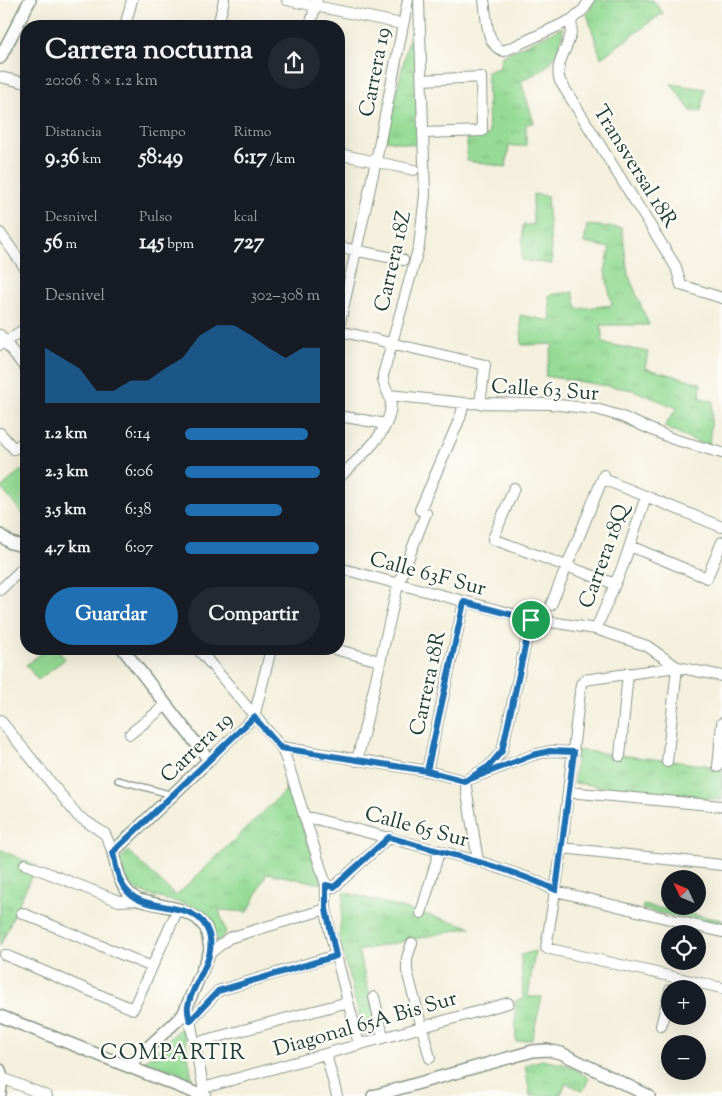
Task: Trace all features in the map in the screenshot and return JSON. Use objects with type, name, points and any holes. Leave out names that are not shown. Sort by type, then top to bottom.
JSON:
[{"type":"street","points":[[0,58],[30,0]]},
{"type":"street","points":[[127,20],[132,0]]},
{"type":"street","points":[[219,20],[224,0]]},
{"type":"street","points":[[287,0],[316,4],[402,24]]},
{"type":"street","name":"Carrera 19","points":[[345,301],[376,161],[408,0]]},
{"type":"street","name":"Carrera 18Z","points":[[345,472],[372,444],[386,424],[391,403],[382,383],[419,246],[426,180],[419,0]]},
{"type":"street","points":[[484,0],[491,40],[497,48],[504,51],[571,20],[584,9],[589,0]]},
{"type":"street","points":[[312,20],[316,4]]},
{"type":"street","name":"Transversal 18R","points":[[571,20],[571,39],[558,71],[563,86],[606,150],[676,267],[681,285],[722,298]]},
{"type":"street","points":[[0,77],[20,82]]},
{"type":"street","points":[[422,80],[481,77],[482,131],[424,133]]},
{"type":"street","points":[[345,155],[414,170]]},
{"type":"street","points":[[0,233],[20,261]]},
{"type":"street","points":[[345,248],[403,260]]},
{"type":"street","points":[[20,331],[2,341],[20,363]]},
{"type":"street","points":[[345,331],[391,345],[485,365],[480,404]]},
{"type":"street","name":"Calle 63 Sur","points":[[389,395],[464,403],[548,404],[596,409],[620,416],[673,439],[722,453]]},
{"type":"street","points":[[357,761],[398,585],[464,403]]},
{"type":"street","points":[[345,417],[386,424]]},
{"type":"street","points":[[0,433],[14,449],[20,444]]},
{"type":"street","points":[[551,605],[603,477],[722,527]]},
{"type":"street","points":[[514,488],[493,539],[566,568],[615,584]]},
{"type":"street","name":"Carrera 18Q","points":[[596,629],[630,546],[646,496]]},
{"type":"street","points":[[0,535],[12,543],[20,545]]},
{"type":"street","points":[[630,546],[707,578],[722,544]]},
{"type":"street","name":"Calle 63F Sur","points":[[345,570],[531,620],[596,629],[647,646],[677,667]]},
{"type":"street","points":[[0,590],[20,571]]},
{"type":"street","name":"Carrera 18R","points":[[427,771],[464,602]]},
{"type":"street","points":[[465,781],[489,766],[502,751],[531,620]]},
{"type":"street","points":[[345,652],[380,661]]},
{"type":"street","points":[[128,655],[209,760]]},
{"type":"street","points":[[203,655],[281,748],[326,885],[326,909],[359,1044]]},
{"type":"street","name":"Carrera 19","points":[[113,852],[254,717],[270,655]]},
{"type":"street","points":[[668,762],[677,667]]},
{"type":"street","points":[[722,676],[677,667],[628,673],[582,682],[562,848],[546,948],[722,988]]},
{"type":"street","points":[[620,756],[628,673]]},
{"type":"street","points":[[130,734],[166,705]]},
{"type":"street","points":[[0,720],[78,816],[105,834],[113,852],[123,886],[138,900]]},
{"type":"street","points":[[718,767],[722,722]]},
{"type":"street","points":[[281,748],[427,771],[465,781],[533,755],[550,751],[574,752]]},
{"type":"street","points":[[465,781],[478,861]]},
{"type":"street","points":[[567,796],[722,806]]},
{"type":"street","name":"Calle 65 Sur","points":[[304,816],[478,861],[534,880],[556,890],[722,932]]},
{"type":"street","points":[[326,885],[334,887],[389,837]]},
{"type":"street","points":[[562,848],[722,865]]},
{"type":"street","points":[[421,913],[439,852]]},
{"type":"street","points":[[25,864],[119,901],[138,900],[178,909],[197,918],[206,928],[210,941],[209,954],[188,1007],[171,1028],[128,1066]]},
{"type":"street","points":[[4,955],[133,1009],[178,909]]},
{"type":"street","points":[[209,954],[230,938],[326,909]]},
{"type":"street","points":[[22,913],[152,967]]},
{"type":"street","points":[[412,943],[407,958],[407,971],[430,1058]]},
{"type":"street","points":[[190,1021],[218,991],[336,956]]},
{"type":"street","points":[[374,997],[383,1036]]},
{"type":"street","points":[[195,1044],[348,1002]]},
{"type":"street","name":"Diagonal 65A Bis Sur","points":[[204,1093],[383,1036],[508,1003]]},
{"type":"street","points":[[0,1016],[128,1066],[204,1093],[188,1007]]},
{"type":"street","points":[[373,1096],[533,1051],[547,1050],[561,1053],[650,1096]]},
{"type":"street","points":[[326,1054],[337,1096]]},
{"type":"street","points":[[0,1094],[1,1074],[47,1096]]},
{"type":"lane","points":[[118,780],[173,795]]},
{"type":"green space","points":[[593,0],[653,0],[663,13],[601,58],[587,14],[592,7]]},
{"type":"green space","points":[[415,1],[420,146],[386,140],[412,24]]},
{"type":"green space","points":[[563,27],[556,55],[539,72],[521,81],[534,123],[526,124],[526,146],[509,146],[506,167],[467,161],[467,136],[489,135],[487,71],[499,68],[502,56]]},
{"type":"green space","points":[[671,84],[705,89],[701,112],[691,111]]},
{"type":"green space","points":[[533,194],[547,196],[552,264],[522,260],[523,225],[533,225]]},
{"type":"green space","points":[[587,225],[622,228],[628,274],[649,325],[601,325],[603,343],[648,352],[645,368],[701,383],[700,398],[713,401],[709,447],[664,427],[677,408],[633,390],[545,376],[553,344],[522,345],[520,315],[551,321],[549,295],[573,292],[577,309],[612,305],[605,271],[610,248],[584,243]]},
{"type":"green space","points":[[20,471],[20,511],[1,488]]},
{"type":"green space","points":[[39,655],[62,655],[65,659],[38,680],[26,665]]},
{"type":"green space","points":[[577,750],[722,767],[722,800],[574,783]]},
{"type":"green space","points":[[288,788],[323,884],[267,873],[248,912],[219,910],[226,933],[217,943],[207,917],[200,911],[183,903],[138,891],[131,887],[126,879],[120,860],[128,851],[176,896]]},
{"type":"green space","points":[[0,849],[36,866],[0,946]]},
{"type":"green space","points":[[344,892],[471,927],[358,951],[380,1032],[364,1035],[339,937]]},
{"type":"green space","points":[[643,905],[661,908],[661,913],[642,909]]},
{"type":"green space","points":[[669,915],[696,915],[722,920],[722,927]]},
{"type":"green space","points":[[535,951],[528,997],[542,997],[532,1039],[516,1042],[515,1001],[523,999],[521,955]]},
{"type":"green space","points":[[183,1026],[193,1084],[143,1063]]},
{"type":"green space","points":[[542,1060],[568,1065],[589,1078],[583,1091],[566,1083],[560,1096],[530,1096],[525,1065]]},
{"type":"district","name":"COMPARTIR","points":[[173,1051]]},
{"type":"route","points":[[531,620],[464,602],[427,771],[465,781],[533,755],[550,751],[574,752],[566,801],[556,890],[534,880],[478,861],[389,837],[334,887],[326,885],[326,909],[336,956],[218,991],[190,1021],[188,1007],[209,954],[210,941],[206,928],[202,922],[191,914],[178,909],[138,900],[126,891],[119,877],[113,852],[254,717],[281,748],[427,771],[465,781],[489,766],[502,751],[531,620]]}]
